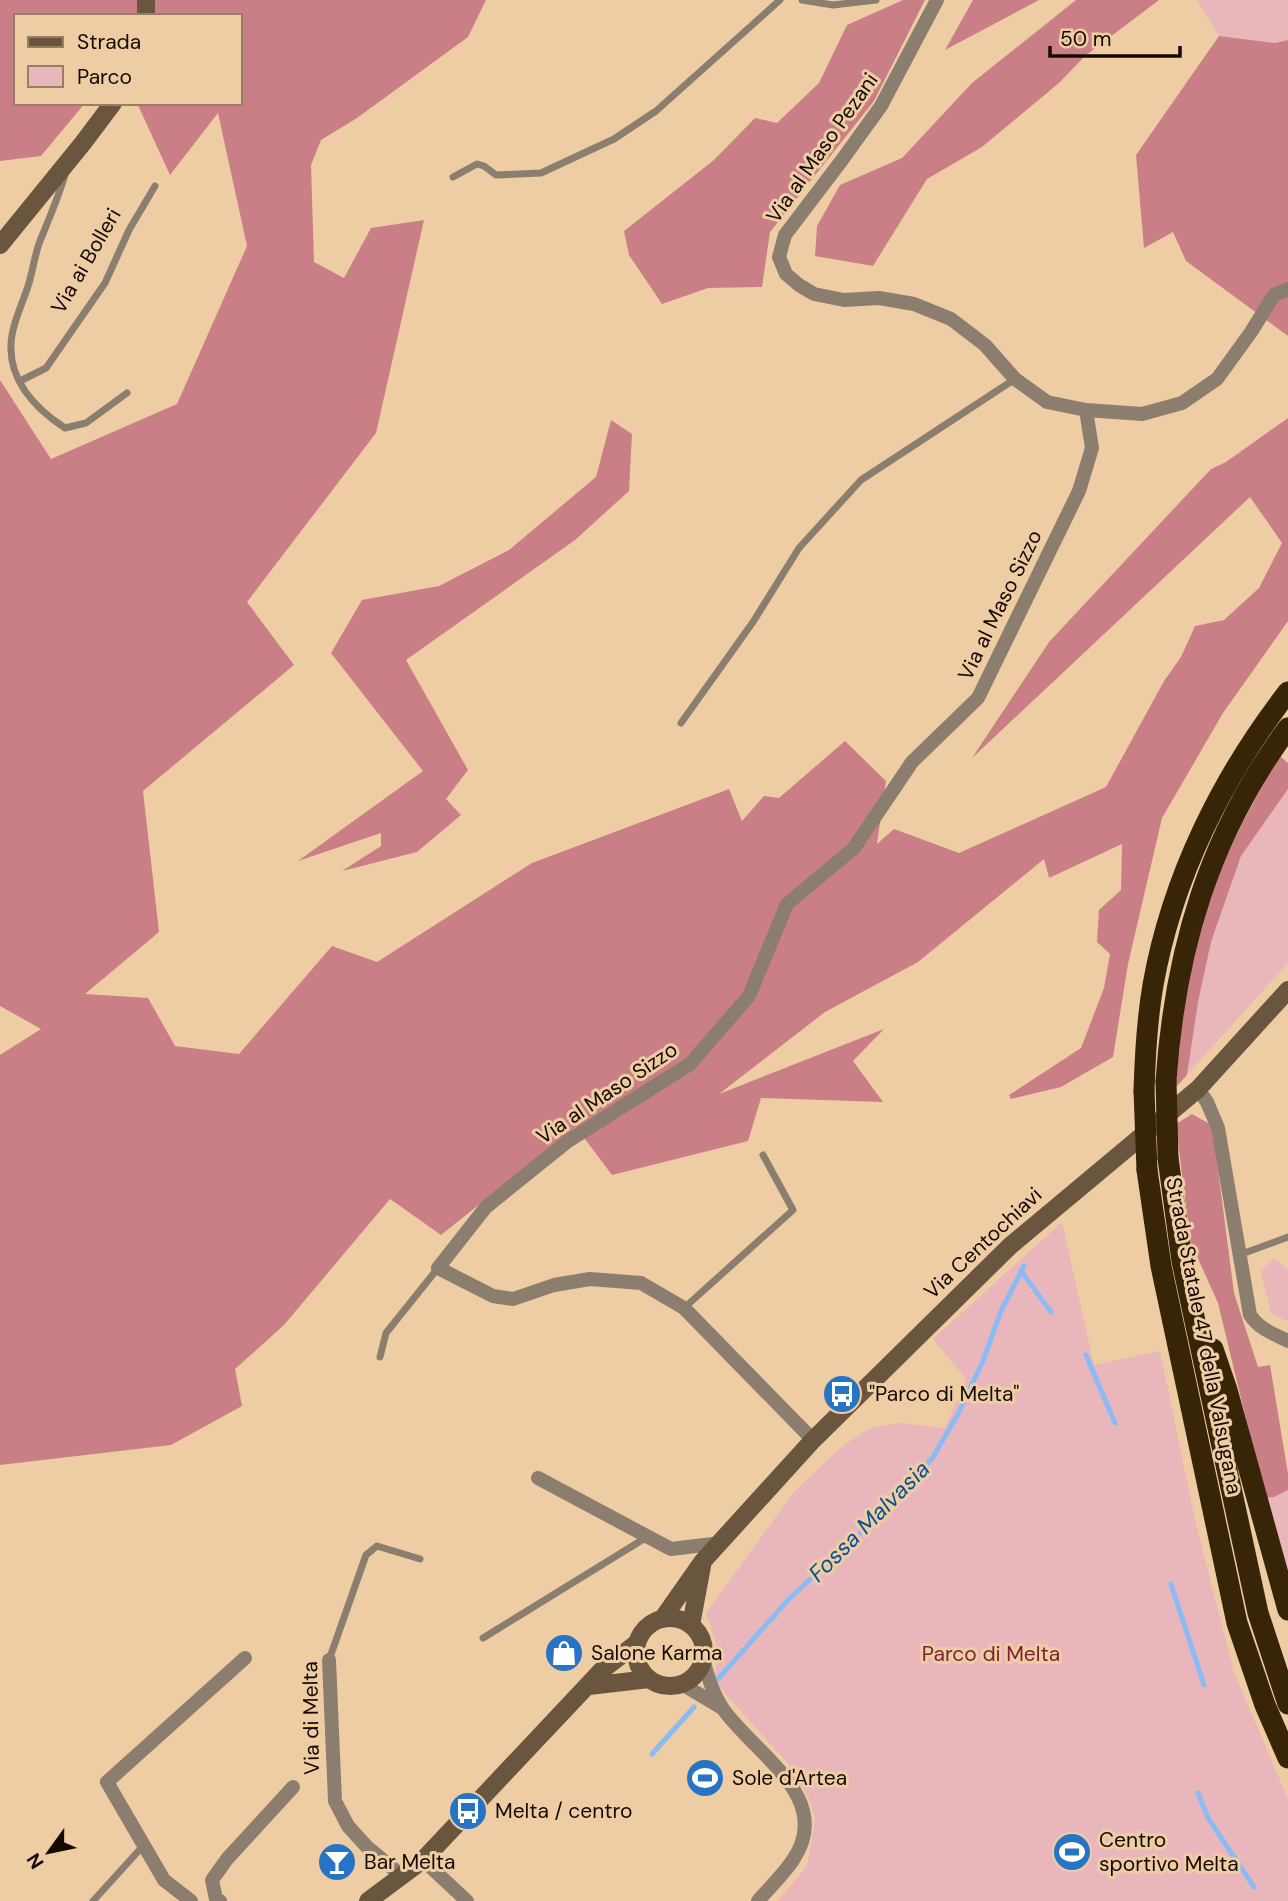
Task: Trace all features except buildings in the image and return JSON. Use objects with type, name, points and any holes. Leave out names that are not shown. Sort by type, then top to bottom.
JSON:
[{"type":"highway","name":"Strada Statale 47 della Valsugana","points":[[1288,692],[1265,722],[1229,779],[1200,837],[1175,900],[1153,984],[1146,1039],[1144,1091],[1147,1170],[1161,1266],[1237,1622],[1265,1705],[1288,1758]]},
{"type":"highway","name":"Strada Statale 47 della Valsugana","points":[[1288,728],[1245,792],[1217,850],[1194,912],[1175,993],[1166,1081],[1168,1158],[1182,1261],[1258,1613],[1288,1704]]},
{"type":"highway","points":[[1182,1261],[1227,1390],[1288,1610]]},
{"type":"street","name":"Via al Maso Pezani","points":[[937,0],[881,106],[785,234],[779,257],[786,274],[814,294],[844,300],[879,298],[914,304],[951,319],[985,345],[1015,379],[1047,402],[1086,410],[1142,414],[1182,403],[1217,379],[1274,295],[1288,289]]},
{"type":"street","name":"Via ai Bolleri","points":[[0,245],[111,105]]},
{"type":"street","name":"Via al Maso Sizzo","points":[[438,1268],[486,1207],[568,1141],[690,1064],[749,996],[787,904],[854,848],[912,762],[978,698],[1079,491],[1093,449],[1086,410]]},
{"type":"street","name":"Via Centochiavi","points":[[663,1618],[703,1560],[813,1440],[1010,1246],[1198,1089],[1288,990]]},
{"type":"street","points":[[1198,1089],[1208,1102],[1218,1128],[1250,1315],[1261,1327],[1288,1341]]},
{"type":"street","points":[[438,1268],[493,1296],[513,1299],[554,1285],[590,1279],[642,1283],[684,1308],[813,1440]]},
{"type":"street","points":[[538,1478],[671,1549],[721,1543]]},
{"type":"street","points":[[691,1625],[703,1560]]},
{"type":"street","points":[[368,1901],[423,1860],[602,1670],[637,1643],[646,1627],[663,1618],[677,1618],[691,1625],[702,1640],[703,1659],[710,1684],[723,1709],[792,1785],[804,1807],[804,1835],[799,1848],[793,1860],[758,1901]]},
{"type":"street","points":[[637,1643],[638,1663],[649,1679]]},
{"type":"street","points":[[191,1901],[164,1880],[107,1782],[245,1658]]},
{"type":"street","points":[[589,1686],[649,1679],[667,1686],[682,1684],[694,1676],[703,1659]]},
{"type":"street","name":"Via di Melta","points":[[328,1660],[335,1801],[348,1826],[367,1847],[402,1876]]},
{"type":"street","points":[[682,1684],[723,1709]]},
{"type":"street","points":[[220,1901],[216,1899],[212,1880],[227,1859],[293,1787]]},
{"type":"street","points":[[423,1860],[467,1901]]},
{"type":"lane","points":[[453,177],[477,164],[496,176],[541,173],[614,139],[656,111],[780,0]]},
{"type":"lane","points":[[802,0],[834,5],[876,0]]},
{"type":"lane","name":"Via ai Bolleri","points":[[69,161],[56,207],[39,243],[12,335],[12,360],[24,393],[43,414],[65,428],[86,423],[127,393]]},
{"type":"lane","name":"Via ai Bolleri","points":[[20,381],[46,368],[72,332],[104,283],[129,230],[155,186]]},
{"type":"lane","points":[[681,723],[753,622],[799,548],[861,480],[1015,379]]},
{"type":"lane","points":[[684,1308],[793,1210],[763,1155]]},
{"type":"lane","points":[[1239,1255],[1288,1237]]},
{"type":"lane","points":[[380,1357],[386,1333],[438,1268]]},
{"type":"lane","points":[[484,1637],[648,1536]]},
{"type":"lane","name":"Via di Melta","points":[[328,1660],[366,1555],[377,1546],[421,1559]]},
{"type":"lane","points":[[93,1901],[144,1845]]},
{"type":"green space","points":[[1197,0],[1288,0],[1288,40],[1275,43],[1219,36]]},
{"type":"green space","points":[[1288,789],[1288,963],[1187,1075],[1198,1002],[1211,942],[1241,856]]},
{"type":"green space","name":"Parco di Melta","points":[[1062,1222],[1094,1365],[1160,1351],[1196,1524],[1234,1672],[1288,1799],[1288,1901],[778,1901],[807,1866],[815,1821],[810,1801],[789,1765],[715,1679],[718,1649],[706,1613],[794,1492],[841,1447],[870,1428],[901,1423],[945,1428],[966,1379],[933,1339]]},
{"type":"green space","points":[[1274,1258],[1288,1270],[1288,1322],[1271,1313],[1261,1272]]},
{"type":"green space","points":[[1288,1490],[1288,1591],[1265,1498]]},
{"type":"shaded area","points":[[0,0],[486,0],[468,37],[357,118],[321,140],[311,165],[314,262],[344,278],[371,228],[424,220],[376,433],[247,602],[294,665],[143,791],[159,932],[85,994],[148,998],[175,1046],[239,1054],[332,946],[377,962],[532,863],[729,789],[742,821],[764,796],[779,798],[845,741],[886,781],[877,844],[894,829],[959,853],[1106,787],[1164,681],[1181,657],[1195,626],[1224,620],[1259,588],[1282,543],[1250,497],[972,758],[1049,642],[1211,469],[1226,462],[1288,418],[1288,621],[1223,713],[1162,818],[1128,964],[1113,1057],[1061,1087],[1011,1099],[1009,1095],[1081,1048],[1104,988],[1110,954],[1097,942],[1099,910],[1121,890],[1122,844],[1049,878],[1044,859],[918,962],[825,1012],[719,1094],[884,1029],[853,1061],[883,1102],[761,1098],[748,1141],[612,1175],[576,1127],[441,1235],[390,1199],[284,1325],[235,1369],[242,1406],[171,1445],[0,1465],[0,1055],[41,1029],[0,1006],[0,380],[51,459],[177,404],[247,246],[218,113],[170,175],[138,105],[242,105],[242,14],[14,14],[14,105],[83,105],[41,156],[0,161]]},
{"type":"shaded area","points":[[903,0],[925,0],[874,101],[770,232],[762,287],[708,288],[662,304],[629,255],[624,231],[714,160],[755,118],[777,123],[819,83],[847,25]]},
{"type":"shaded area","points":[[973,0],[1039,0],[945,50]]},
{"type":"shaded area","points":[[1076,0],[1159,0],[1085,56],[1059,83],[982,147],[927,179],[873,266],[815,256],[817,226],[840,185],[902,158],[972,83]]},
{"type":"shaded area","points":[[1219,36],[1275,43],[1288,40],[1288,336],[1186,261],[1173,232],[1144,248],[1136,155]]},
{"type":"shaded area","points":[[611,420],[632,434],[629,491],[575,540],[406,660],[468,770],[446,799],[461,815],[417,852],[342,871],[381,846],[381,833],[298,861],[423,771],[331,653],[362,600],[439,586],[509,550],[596,477]]},
{"type":"shaded area","points":[[1280,756],[1288,763],[1288,789],[1241,856],[1211,942],[1198,1002],[1187,1075],[1176,1087],[1186,995],[1200,928],[1230,848]]},
{"type":"shaded area","points":[[1192,1114],[1208,1123],[1213,1131],[1234,1293],[1258,1367],[1270,1365],[1288,1474],[1288,1490],[1274,1497],[1265,1498],[1218,1303],[1190,1241],[1176,1124]]},
{"type":"waterway","name":"Fossa Malvasia","points":[[718,1679],[788,1600],[904,1492],[933,1457],[957,1416],[983,1361],[1001,1311],[1024,1266]]},
{"type":"waterway","points":[[1021,1271],[1051,1312]]},
{"type":"waterway","points":[[1086,1355],[1115,1423]]},
{"type":"waterway","points":[[1171,1584],[1204,1685]]},
{"type":"waterway","name":"Fossa Malvasia","points":[[652,1754],[694,1707]]},
{"type":"waterway","points":[[1198,1793],[1208,1818],[1254,1887]]},
{"type":"place","name":"\"Parco di Melta\"","points":[[842,1394]]},
{"type":"place","name":"Salone Karma","points":[[564,1653]]},
{"type":"place","name":"Sole d'Artea","points":[[705,1778]]},
{"type":"place","name":"Melta / centro","points":[[468,1811]]},
{"type":"place","name":"Centro sportivo Melta","points":[[1072,1852]]},
{"type":"place","name":"Bar Melta","points":[[337,1862]]}]
